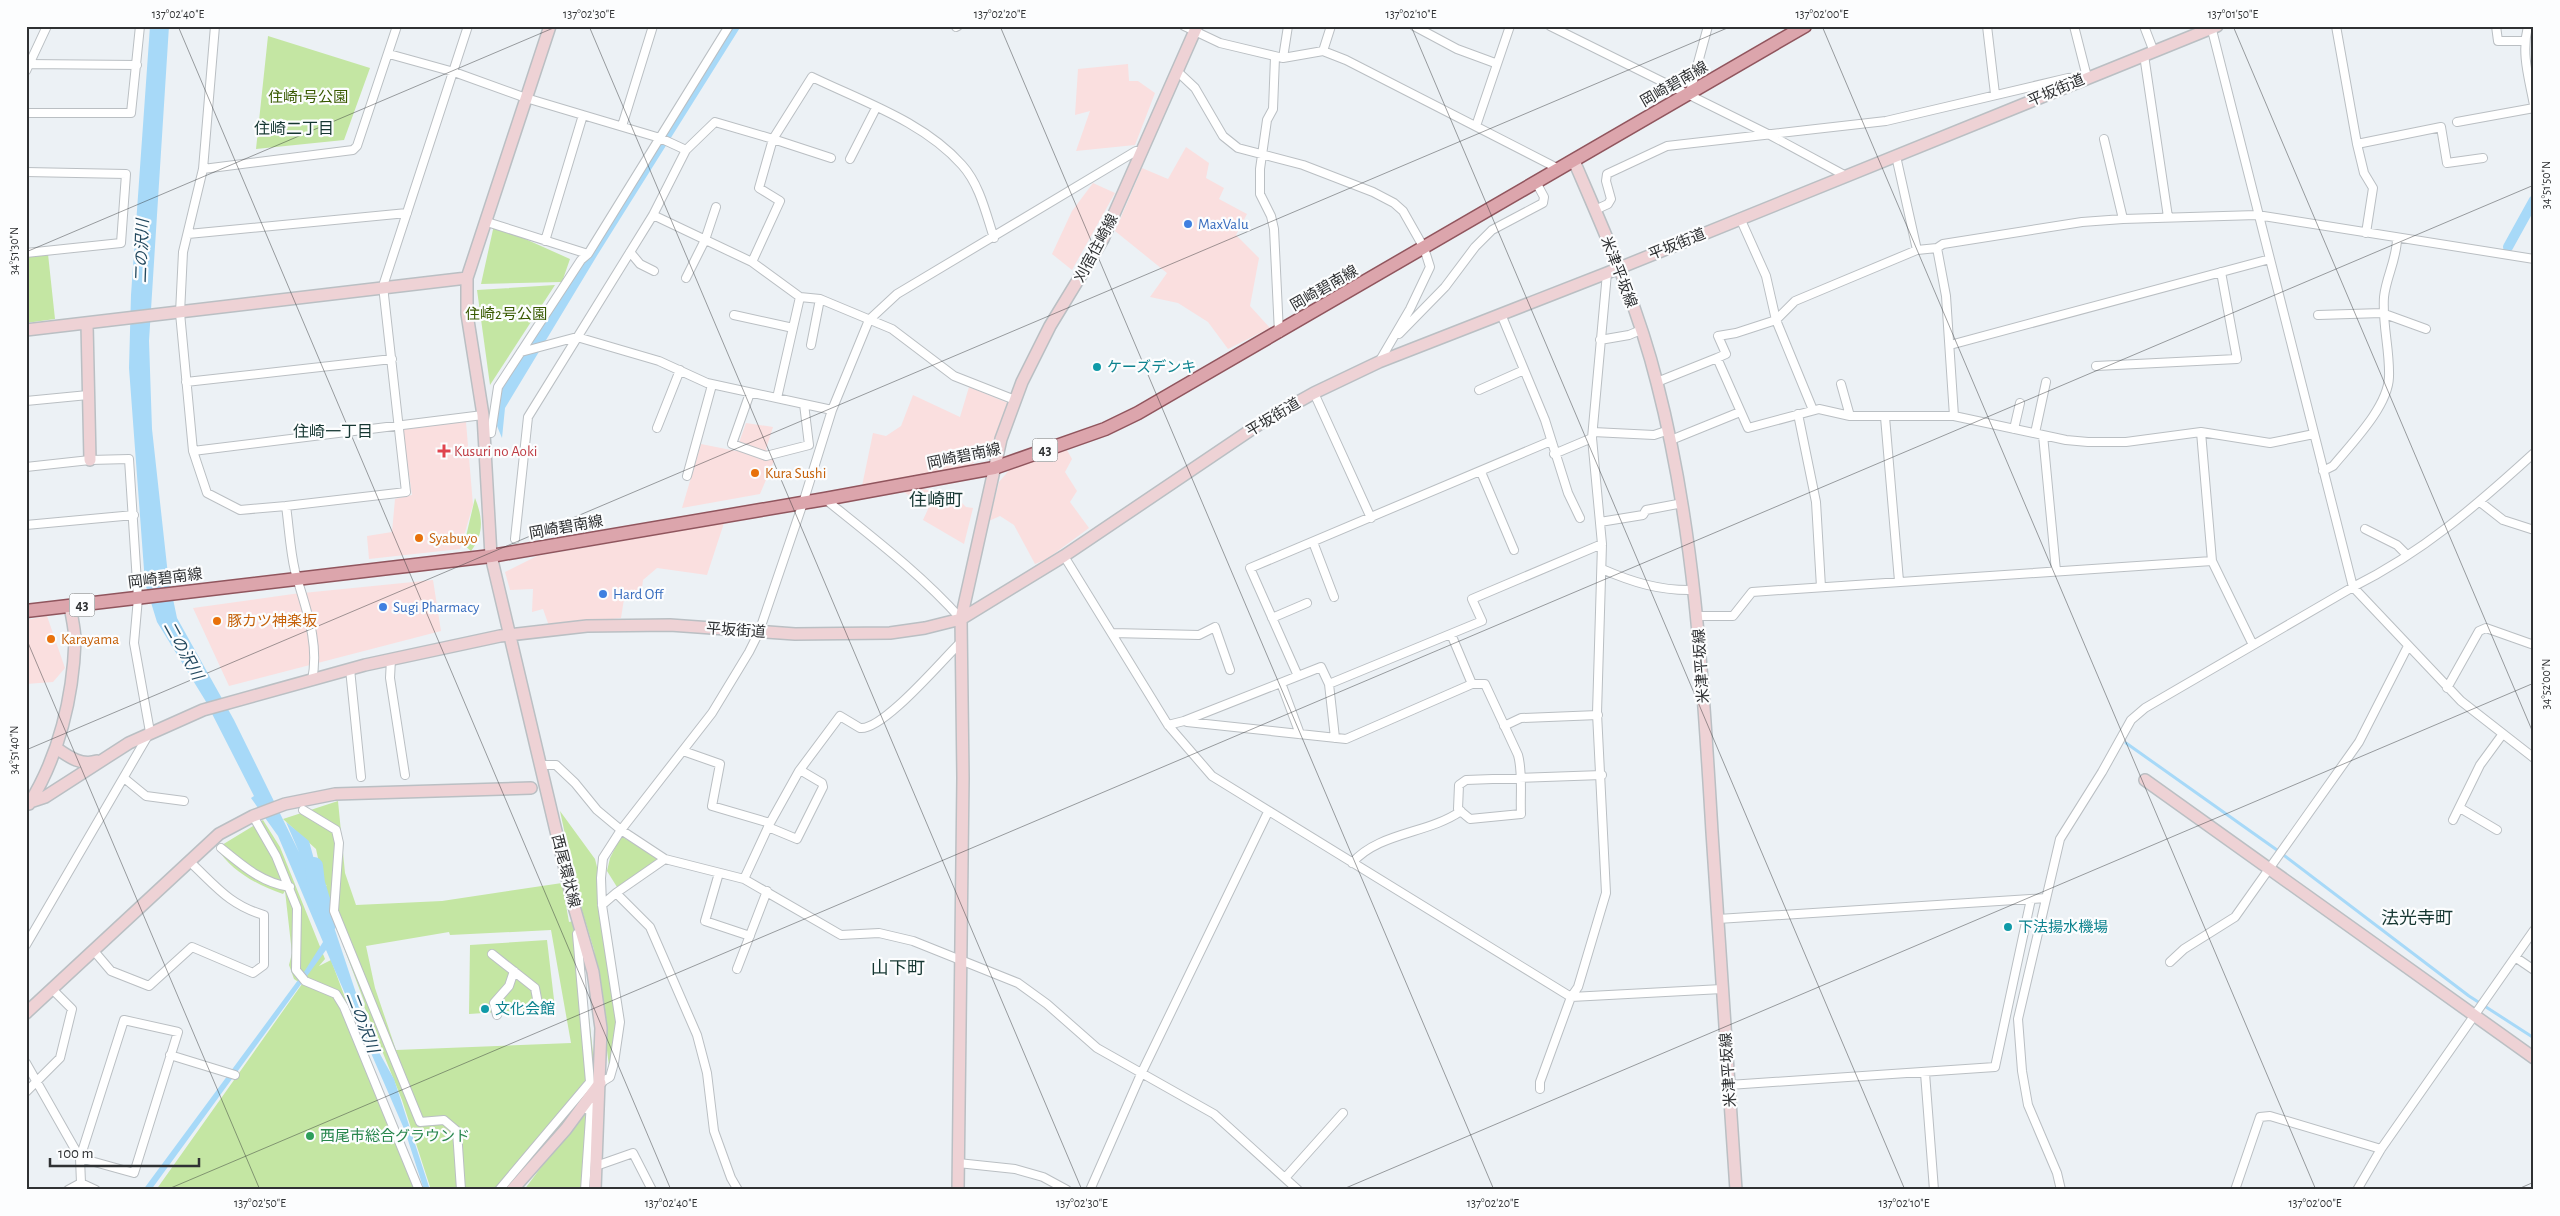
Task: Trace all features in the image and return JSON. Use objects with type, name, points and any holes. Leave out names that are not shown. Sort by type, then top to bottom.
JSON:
[{"type":"main road","name":"岡崎碧南線","points":[[26,611],[298,581],[491,556],[826,499],[994,468],[1105,429],[1138,413],[1690,95],[1805,26]]},
{"type":"street","points":[[47,26],[27,66],[137,65]]},
{"type":"street","points":[[26,112],[131,113],[140,26]]},
{"type":"street","points":[[215,26],[203,169],[184,252],[180,313],[193,451],[207,493],[240,510],[406,492],[383,286],[468,26]]},
{"type":"street","points":[[203,169],[353,150],[357,146],[397,26]]},
{"type":"street","name":"西尾環状線","points":[[550,26],[467,278],[467,314],[483,415],[491,556],[542,765],[545,788],[573,903],[593,972],[600,1028],[600,1082],[594,1190]]},
{"type":"street","points":[[622,126],[653,26]]},
{"type":"street","points":[[491,433],[498,387],[524,351],[581,260],[588,254],[729,26]]},
{"type":"street","points":[[1184,26],[1196,29],[1220,43],[1279,57],[1323,51],[1346,60],[1559,170]]},
{"type":"street","points":[[1279,332],[1274,229],[1271,216],[1260,194],[1262,154],[1267,120],[1273,108],[1279,57],[1288,26]]},
{"type":"street","points":[[1323,51],[1331,26]]},
{"type":"street","points":[[1414,26],[1457,49],[1496,63]]},
{"type":"street","points":[[1476,126],[1510,26]]},
{"type":"street","points":[[1550,26],[1770,134],[1846,176]]},
{"type":"street","points":[[1690,95],[1708,26]]},
{"type":"street","points":[[1987,26],[1995,94]]},
{"type":"street","points":[[1595,210],[1608,204],[1611,200],[1606,181],[1607,174],[1667,146],[1886,121],[2068,78],[2087,77],[2074,26]]},
{"type":"street","points":[[2144,26],[2168,217]]},
{"type":"street","points":[[2336,26],[2358,144],[2366,177],[2373,188],[2366,233]]},
{"type":"street","points":[[2496,26],[2498,41],[2524,41]]},
{"type":"street","points":[[2457,122],[2534,106],[2525,66],[2524,41],[2528,26]]},
{"type":"street","points":[[2213,27],[2258,215],[2353,587],[2447,688],[2502,735],[2534,758]]},
{"type":"street","name":"平坂街道","points":[[28,804],[44,797],[150,732],[203,710],[365,665],[510,634],[587,626],[670,625],[795,634],[890,633],[925,628],[961,619],[1064,556],[1264,421],[1314,393],[1379,362],[1607,273],[2213,27]]},
{"type":"street","name":"刈宿住崎線","points":[[958,1190],[959,960],[963,778],[961,619],[1001,438],[1015,400],[1050,326],[1103,239],[1196,29]]},
{"type":"street","points":[[389,54],[454,72],[526,98],[660,138],[686,150]]},
{"type":"street","points":[[1178,72],[1195,88],[1223,136],[1238,148],[1327,174],[1394,203],[1403,211],[1424,248],[1430,267],[1410,309],[1379,362]]},
{"type":"street","points":[[752,262],[780,201],[759,188],[773,139],[812,77],[921,129],[963,166],[980,195],[994,238]]},
{"type":"street","points":[[850,159],[876,108]]},
{"type":"street","points":[[545,241],[583,115]]},
{"type":"street","points":[[515,539],[528,417],[653,215],[686,150],[715,122],[831,158]]},
{"type":"street","points":[[2358,144],[2441,126],[2446,163],[2483,158]]},
{"type":"street","points":[[2104,139],[2123,219]]},
{"type":"street","points":[[512,1190],[566,1129],[600,1082],[610,1077],[620,1022],[602,904],[601,878],[603,858],[620,830],[712,713],[759,632],[832,410],[869,320],[897,294],[994,238],[1136,151],[1141,152]]},
{"type":"street","points":[[1896,156],[1917,250]]},
{"type":"street","name":"米津平坂線","points":[[1574,161],[1619,267],[1641,330],[1657,382],[1670,435],[1683,503],[1698,616],[1736,1190]]},
{"type":"street","points":[[26,172],[126,174],[121,243],[26,253]]},
{"type":"street","points":[[1387,346],[1445,287],[1475,248],[1492,230],[1543,203],[1544,197],[1536,182]]},
{"type":"street","points":[[686,278],[705,240],[716,207]]},
{"type":"street","points":[[188,234],[406,213]]},
{"type":"street","points":[[653,215],[752,262],[800,297],[820,298],[892,329],[954,376],[1015,400]]},
{"type":"street","points":[[1657,382],[1726,354],[1718,336],[1736,333],[1776,320],[1795,301],[1917,250],[1937,248],[1943,244],[1953,242],[2082,222],[2168,217],[2258,215],[2534,259]]},
{"type":"street","points":[[1740,218],[1766,276],[1776,320],[1813,410]]},
{"type":"street","points":[[487,222],[588,254]]},
{"type":"street","points":[[2323,471],[2333,466],[2372,417],[2388,385],[2384,314],[2386,286],[2397,250],[2397,238]]},
{"type":"street","points":[[1937,248],[1946,296],[1954,416]]},
{"type":"street","points":[[630,252],[640,264],[654,271]]},
{"type":"street","points":[[1950,345],[2270,259]]},
{"type":"street","points":[[2096,366],[2238,359],[2222,272]]},
{"type":"street","points":[[1540,1089],[1540,1082],[1571,997],[1578,987],[1606,893],[1598,715],[1602,544],[1593,435],[1607,273]]},
{"type":"street","points":[[26,330],[180,313],[383,286],[467,278]]},
{"type":"street","points":[[777,398],[800,297]]},
{"type":"street","points":[[811,345],[820,298]]},
{"type":"street","points":[[1501,314],[1551,441],[1568,493],[1580,518]]},
{"type":"street","points":[[2318,315],[2384,314],[2426,329]]},
{"type":"street","points":[[734,315],[793,328]]},
{"type":"street","points":[[87,324],[90,460]]},
{"type":"street","points":[[1600,340],[1629,336],[1641,330]]},
{"type":"street","points":[[524,351],[577,337],[659,360],[712,384],[832,410]]},
{"type":"street","points":[[1717,358],[1748,428],[1819,409],[1850,416],[1954,416],[2066,440],[2109,443],[2200,432],[2259,443],[2270,443],[2314,434]]},
{"type":"street","points":[[186,382],[392,359]]},
{"type":"street","points":[[657,428],[680,370]]},
{"type":"street","points":[[1479,390],[1524,370]]},
{"type":"street","points":[[2035,433],[2046,382]]},
{"type":"street","points":[[686,476],[712,384]]},
{"type":"street","points":[[1841,384],[1850,416]]},
{"type":"street","points":[[750,393],[732,444],[766,456],[809,445]]},
{"type":"street","points":[[1314,393],[1371,518]]},
{"type":"street","points":[[26,401],[88,395]]},
{"type":"street","points":[[2014,429],[2020,403]]},
{"type":"street","points":[[804,404],[809,445],[818,455]]},
{"type":"street","points":[[1554,454],[1593,435],[1670,435],[1740,412]]},
{"type":"street","points":[[1798,414],[1816,502],[1821,587]]},
{"type":"street","points":[[193,451],[483,415]]},
{"type":"street","points":[[1885,416],[1899,581]]},
{"type":"street","points":[[2200,432],[2212,561],[2253,645]]},
{"type":"street","points":[[2043,435],[2056,571]]},
{"type":"street","points":[[1298,676],[1250,568],[1551,441]]},
{"type":"street","points":[[2061,1190],[2057,1173],[2028,1105],[2022,1072],[2018,1019],[2054,859],[2064,831],[2102,772],[2131,720],[2145,708],[2353,587],[2384,572],[2450,527],[2534,453]]},
{"type":"street","points":[[26,467],[90,460],[129,459],[138,598],[134,643],[150,732],[26,945]]},
{"type":"street","points":[[1481,472],[1514,550]]},
{"type":"street","points":[[826,499],[884,546],[942,598],[961,619]]},
{"type":"street","points":[[2480,502],[2502,520],[2534,530]]},
{"type":"street","points":[[1600,522],[1643,515],[1646,510],[1683,503]]},
{"type":"street","points":[[286,506],[298,581],[314,640],[312,680]]},
{"type":"street","points":[[26,525],[134,515]]},
{"type":"street","points":[[2365,529],[2397,545],[2407,555]]},
{"type":"street","points":[[1313,542],[1334,597]]},
{"type":"street","points":[[1329,684],[1482,621],[1472,599],[1602,544]]},
{"type":"street","points":[[1064,556],[1168,725],[1212,776],[1571,997],[1722,989]]},
{"type":"street","points":[[1698,616],[1733,616],[1752,592],[2212,561]]},
{"type":"street","points":[[1602,569],[1644,586],[1676,591],[1694,590]]},
{"type":"street","points":[[1272,618],[1307,603]]},
{"type":"street","points":[[28,804],[56,748],[68,695],[75,640],[70,606]]},
{"type":"street","points":[[1112,633],[1199,635],[1215,627],[1230,670]]},
{"type":"street","points":[[2447,688],[2478,631],[2482,629],[2486,628],[2534,645]]},
{"type":"street","points":[[1451,634],[1472,684]]},
{"type":"street","points":[[744,879],[769,825],[800,770],[840,716],[860,728],[874,724],[899,707],[961,642]]},
{"type":"street","points":[[2170,962],[2184,949],[2235,917],[2359,742],[2408,646]]},
{"type":"street","points":[[391,659],[390,678],[405,775]]},
{"type":"street","points":[[1168,725],[1184,721],[1321,667],[1329,684],[1335,738]]},
{"type":"street","points":[[350,669],[361,778]]},
{"type":"street","points":[[1281,683],[1300,734]]},
{"type":"street","points":[[1184,721],[1346,739],[1472,684],[1485,684],[1519,760],[1520,778],[1521,814],[1518,816],[1470,819],[1458,809],[1460,782],[1466,780],[1520,778],[1602,775]]},
{"type":"street","points":[[1504,726],[1521,718],[1598,715]]},
{"type":"street","points":[[2453,820],[2480,764],[2502,735]]},
{"type":"street","points":[[56,748],[80,762],[89,763],[104,759]]},
{"type":"street","points":[[683,751],[720,764],[712,806],[769,825],[797,839],[824,787],[822,783],[800,770]]},
{"type":"street","points":[[542,765],[556,765],[575,783],[597,810],[620,830],[665,859],[744,879],[841,935],[879,933],[913,941],[1018,983],[1047,1004],[1097,1048],[1214,1114],[1298,1190]]},
{"type":"street","points":[[124,778],[146,796],[184,801]]},
{"type":"street","points":[[2145,780],[2534,1058]]},
{"type":"street","points":[[26,1013],[219,834],[254,816],[284,804],[335,794],[545,788]]},
{"type":"street","points":[[2460,808],[2498,830]]},
{"type":"street","points":[[303,810],[336,830],[339,843],[334,911],[420,1122],[444,1120],[457,1131],[461,1190]]},
{"type":"street","points":[[1352,863],[1379,843],[1450,819],[1461,811]]},
{"type":"street","points":[[1090,1190],[1141,1074],[1268,812]]},
{"type":"street","points":[[254,816],[276,856],[297,908],[296,970],[305,981],[336,994],[344,1008],[418,1190]]},
{"type":"street","points":[[222,848],[247,870],[274,885],[290,887]]},
{"type":"street","points":[[602,904],[665,859]]},
{"type":"street","points":[[94,951],[111,971],[149,986],[192,946],[253,973],[264,965],[264,915],[248,910],[228,899],[190,862]]},
{"type":"street","points":[[719,873],[705,921],[750,936]]},
{"type":"street","points":[[737,969],[767,891]]},
{"type":"street","points":[[616,893],[650,927],[697,1035],[707,1074],[714,1131],[731,1178],[738,1190]]},
{"type":"street","points":[[1729,1085],[1926,1074],[1995,1068],[2031,898]]},
{"type":"street","points":[[1718,919],[2046,898]]},
{"type":"street","points":[[2357,1190],[2382,1149],[2534,930]]},
{"type":"street","points":[[499,1190],[590,1082],[576,934]]},
{"type":"street","points":[[492,954],[535,988],[539,1009]]},
{"type":"street","points":[[2516,957],[2534,970]]},
{"type":"street","points":[[498,1015],[494,1003],[509,986],[514,971]]},
{"type":"street","points":[[26,1092],[60,1058],[72,1009],[53,990]]},
{"type":"street","points":[[26,1063],[80,1158],[134,1173],[178,1032],[124,1020],[80,1158],[81,1183]]},
{"type":"street","points":[[170,1055],[235,1075]]},
{"type":"street","points":[[1926,1074],[1934,1190]]},
{"type":"street","points":[[517,1190],[591,1103],[585,1190]]},
{"type":"street","points":[[1285,1178],[1343,1113]]},
{"type":"street","points":[[2235,1190],[2251,1148],[2260,1116],[2270,1116],[2382,1149]]},
{"type":"street","points":[[596,1166],[633,1153],[652,1190]]},
{"type":"street","points":[[958,1163],[1015,1169],[1043,1176],[1067,1190]]},
{"type":"street","points":[[68,1190],[81,1183]]},
{"type":"street","points":[[81,1183],[96,1190]]},
{"type":"shaded area","points":[[1128,64],[1129,81],[1138,81],[1155,93],[1135,145],[1076,151],[1090,111],[1075,115],[1078,69]]},
{"type":"shaded area","points":[[1186,147],[1209,163],[1206,178],[1224,188],[1219,199],[1247,214],[1236,235],[1259,258],[1250,306],[1270,328],[1228,349],[1208,322],[1178,303],[1150,297],[1167,273],[1115,231],[1142,168],[1168,179]]},
{"type":"shaded area","points":[[1093,183],[1115,193],[1072,270],[1052,254],[1072,211]]},
{"type":"shaded area","points":[[969,387],[1008,403],[990,453],[970,465],[862,486],[873,433],[886,436],[901,426],[913,395],[960,417]]},
{"type":"shaded area","points":[[466,422],[473,505],[460,549],[369,559],[367,536],[392,532],[395,499],[412,495],[402,427]]},
{"type":"shaded area","points":[[746,423],[773,427],[766,449],[774,461],[760,494],[682,508],[701,444],[736,451]]},
{"type":"shaded area","points":[[1067,450],[1072,459],[1065,472],[1077,491],[1070,502],[1089,528],[1047,559],[1035,564],[1014,525],[1000,516],[989,521],[999,482],[1011,468]]},
{"type":"shaded area","points":[[916,487],[939,493],[951,502],[952,493],[966,507],[973,508],[964,544],[923,520],[929,507],[902,491]]},
{"type":"shaded area","points":[[724,523],[707,575],[657,568],[643,580],[641,595],[624,599],[621,618],[549,626],[543,609],[532,612],[533,589],[510,590],[505,572],[537,556]]},
{"type":"shaded area","points":[[433,580],[441,631],[229,686],[193,608],[293,594]]},
{"type":"shaded area","points":[[47,616],[65,668],[53,682],[26,684],[26,620]]},
{"type":"green space","name":"住崎1号公園","points":[[268,36],[370,68],[344,140],[256,149]]},
{"type":"green space","points":[[494,225],[570,259],[562,282],[481,284]]},
{"type":"green space","points":[[48,254],[55,319],[26,323],[26,257]]},
{"type":"green space","name":"住崎2号公園","points":[[555,285],[490,385],[477,290]]},
{"type":"green space","points":[[475,498],[480,512],[481,526],[478,538],[471,551],[464,545]]},
{"type":"green space","points":[[338,801],[345,873],[356,905],[442,901],[562,883],[569,922],[573,921],[584,973],[596,1079],[588,1190],[524,1190],[542,1166],[521,1190],[431,1190],[402,1100],[364,1006],[365,1004],[322,889],[327,885],[324,886],[316,849],[283,819]],"holes":[[[551,930],[571,1043],[396,1050],[375,988],[366,946],[449,932],[450,935]]]},
{"type":"green space","points":[[560,811],[595,859],[598,871],[617,1021],[609,1066],[594,950],[580,904]]},
{"type":"green space","points":[[263,820],[280,847],[325,959],[319,966],[331,960],[417,1190],[156,1190],[307,977],[300,983],[294,979],[289,965],[292,953],[285,891],[283,894],[254,882],[230,864],[217,848]]},
{"type":"green space","points":[[621,836],[659,859],[617,887],[607,871],[610,858]]},
{"type":"green space","points":[[547,940],[555,1008],[469,1014],[470,945]]},
{"type":"water","name":"二の沢川","points":[[150,26],[169,26],[149,341],[152,429],[168,575],[177,618],[234,720],[299,852],[286,822],[309,841],[325,900],[313,883],[334,927],[371,1038],[394,1079],[430,1190],[424,1190],[405,1131],[326,950],[151,1190],[143,1190],[304,972],[323,942],[278,836],[251,798],[254,796],[205,700],[157,622],[145,583],[129,368],[131,295]]},
{"type":"water","points":[[733,26],[741,26],[598,254],[505,408],[502,438],[497,426],[500,391]]},
{"type":"waterway","points":[[2508,247],[2534,200]]},
{"type":"waterway","points":[[2126,743],[2277,850],[2469,996],[2534,1038]]},
{"type":"waterway","name":"二の沢川","points":[[314,866],[316,883],[328,923]]},
{"type":"place","name":"MaxValu","points":[[1188,224]]},
{"type":"place","name":"ケーズデンキ","points":[[1097,367]]},
{"type":"place","name":"Kusuri no Aoki","points":[[444,451]]},
{"type":"place","name":"Kura Sushi","points":[[755,473]]},
{"type":"place","name":"Syabuyo","points":[[419,538]]},
{"type":"place","name":"Hard Off","points":[[603,594]]},
{"type":"place","name":"Sugi Pharmacy","points":[[383,607]]},
{"type":"place","name":"豚カツ神楽坂","points":[[217,621]]},
{"type":"place","name":"Karayama","points":[[51,639]]},
{"type":"place","name":"下法揚水機場","points":[[2008,927]]},
{"type":"place","name":"文化会館","points":[[485,1009]]},
{"type":"place","name":"西尾市総合グラウンド","points":[[310,1136]]},
{"type":"district","name":"住崎二丁目","points":[[294,128]]},
{"type":"district","name":"住崎一丁目","points":[[333,431]]},
{"type":"district","name":"住崎町","points":[[936,500]]},
{"type":"district","name":"法光寺町","points":[[2417,918]]},
{"type":"district","name":"山下町","points":[[898,968]]}]
